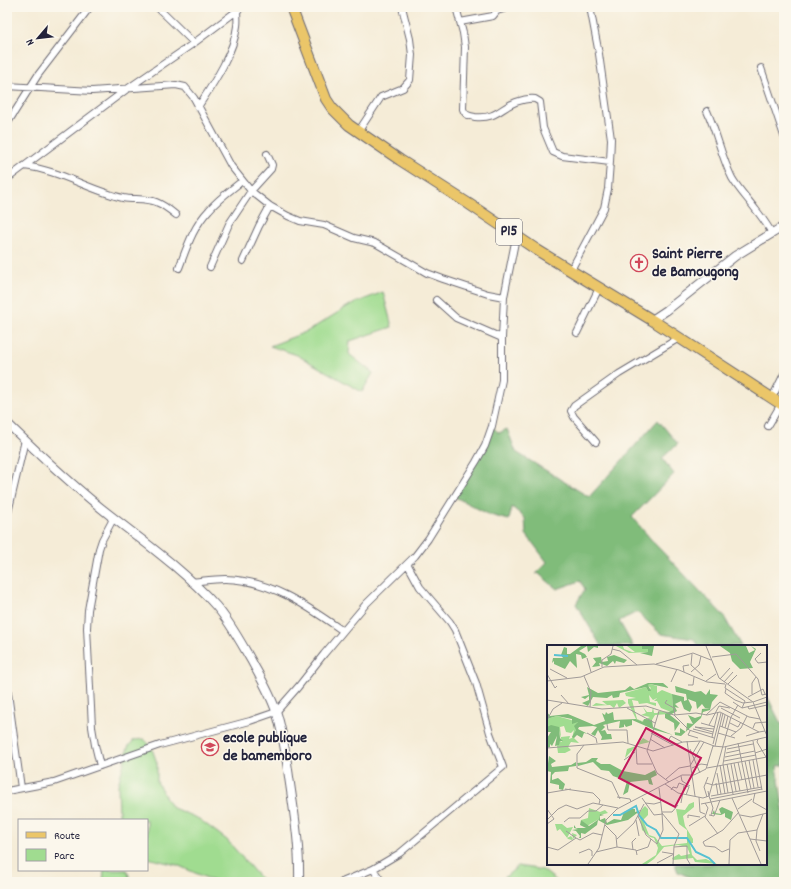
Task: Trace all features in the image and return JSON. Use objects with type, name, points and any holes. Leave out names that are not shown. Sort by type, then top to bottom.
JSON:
[{"type":"main road","name":"P15","points":[[291,7],[326,99],[336,113],[358,132],[516,237],[652,320],[783,405]]},
{"type":"street","points":[[7,124],[29,87],[90,7]]},
{"type":"street","points":[[157,7],[194,43]]},
{"type":"street","points":[[358,132],[381,97],[403,88],[410,80],[412,55],[410,39],[402,7]]},
{"type":"street","points":[[456,7],[465,47],[464,112],[467,115],[486,117],[494,115],[515,102],[535,99],[540,102],[543,128],[553,152],[562,156],[610,162]]},
{"type":"street","points":[[460,22],[493,16],[497,11],[510,7]]},
{"type":"street","points":[[571,270],[604,208],[608,189],[610,162],[611,140],[599,54],[590,7]]},
{"type":"street","points":[[7,179],[127,89],[194,43],[237,8]]},
{"type":"street","points":[[198,107],[210,88],[230,49],[237,26],[237,8]]},
{"type":"street","points":[[761,68],[784,136]]},
{"type":"street","points":[[7,86],[92,91],[168,85],[182,86],[189,92],[226,158],[242,182],[270,206],[300,221],[324,225],[354,238],[375,243],[427,273],[443,280],[504,298]]},
{"type":"street","points":[[707,111],[712,121],[719,147],[731,176],[772,233]]},
{"type":"street","points":[[210,267],[225,232],[251,191],[272,167],[267,154]]},
{"type":"street","points":[[24,166],[38,168],[64,176],[103,192],[123,198],[154,201],[166,207],[176,215]]},
{"type":"street","points":[[179,268],[191,238],[202,218],[215,204],[242,182]]},
{"type":"street","points":[[243,261],[270,206]]},
{"type":"street","points":[[652,320],[735,256],[784,226]]},
{"type":"street","points":[[7,791],[54,782],[160,745],[250,721],[276,712],[366,604],[408,564],[428,538],[485,446],[492,426],[501,385],[503,367],[502,338],[504,298],[516,237]]},
{"type":"street","points":[[577,333],[599,288]]},
{"type":"street","points":[[436,300],[456,318],[502,338]]},
{"type":"street","points":[[596,442],[574,417],[571,411],[574,406],[619,374],[679,338]]},
{"type":"street","points":[[772,398],[784,374]]},
{"type":"street","points":[[768,426],[783,405]]},
{"type":"street","points":[[7,423],[66,479],[151,547],[191,582],[215,605],[231,626],[266,686],[282,733],[294,805],[298,844],[299,882]]},
{"type":"street","points":[[7,516],[25,440]]},
{"type":"street","points":[[100,766],[92,723],[87,622],[99,549],[112,521],[110,515]]},
{"type":"street","points":[[342,882],[373,869],[400,853],[503,767],[490,733],[476,683],[455,630],[416,582],[408,564]]},
{"type":"street","points":[[191,582],[226,579],[261,585],[298,601],[343,631]]},
{"type":"street","points":[[7,686],[21,788]]},
{"type":"street","points":[[373,869],[382,882]]},
{"type":"green space","points":[[383,292],[392,327],[350,341],[349,354],[373,373],[362,392],[297,355],[270,346],[308,331],[350,305]]},
{"type":"green space","points":[[658,420],[678,444],[662,458],[674,474],[632,517],[655,544],[723,615],[740,645],[698,645],[694,639],[661,634],[637,612],[619,621],[632,645],[600,645],[576,604],[585,589],[580,581],[557,589],[538,573],[536,574],[547,562],[526,534],[525,518],[512,507],[509,520],[490,515],[455,497],[493,427],[499,433],[507,429],[516,452],[589,497]]},
{"type":"green space","points":[[767,696],[781,724],[784,723],[784,765],[777,766],[784,814],[784,882],[689,882],[689,877],[678,872],[675,865],[767,865]]},
{"type":"green space","points":[[144,739],[151,746],[157,763],[157,782],[171,807],[199,819],[227,840],[259,877],[267,882],[216,882],[177,865],[148,858],[148,819],[121,819],[119,814],[118,785],[128,747],[134,740]]},
{"type":"green space","points":[[518,866],[543,870],[558,882],[501,882]]},
{"type":"green space","points":[[104,871],[127,871],[131,882],[103,882]]},
{"type":"place","name":"Saint Pierre de Bamougong","points":[[639,263]]},
{"type":"place","name":"ecole publique de bamemboro","points":[[210,747]]}]
